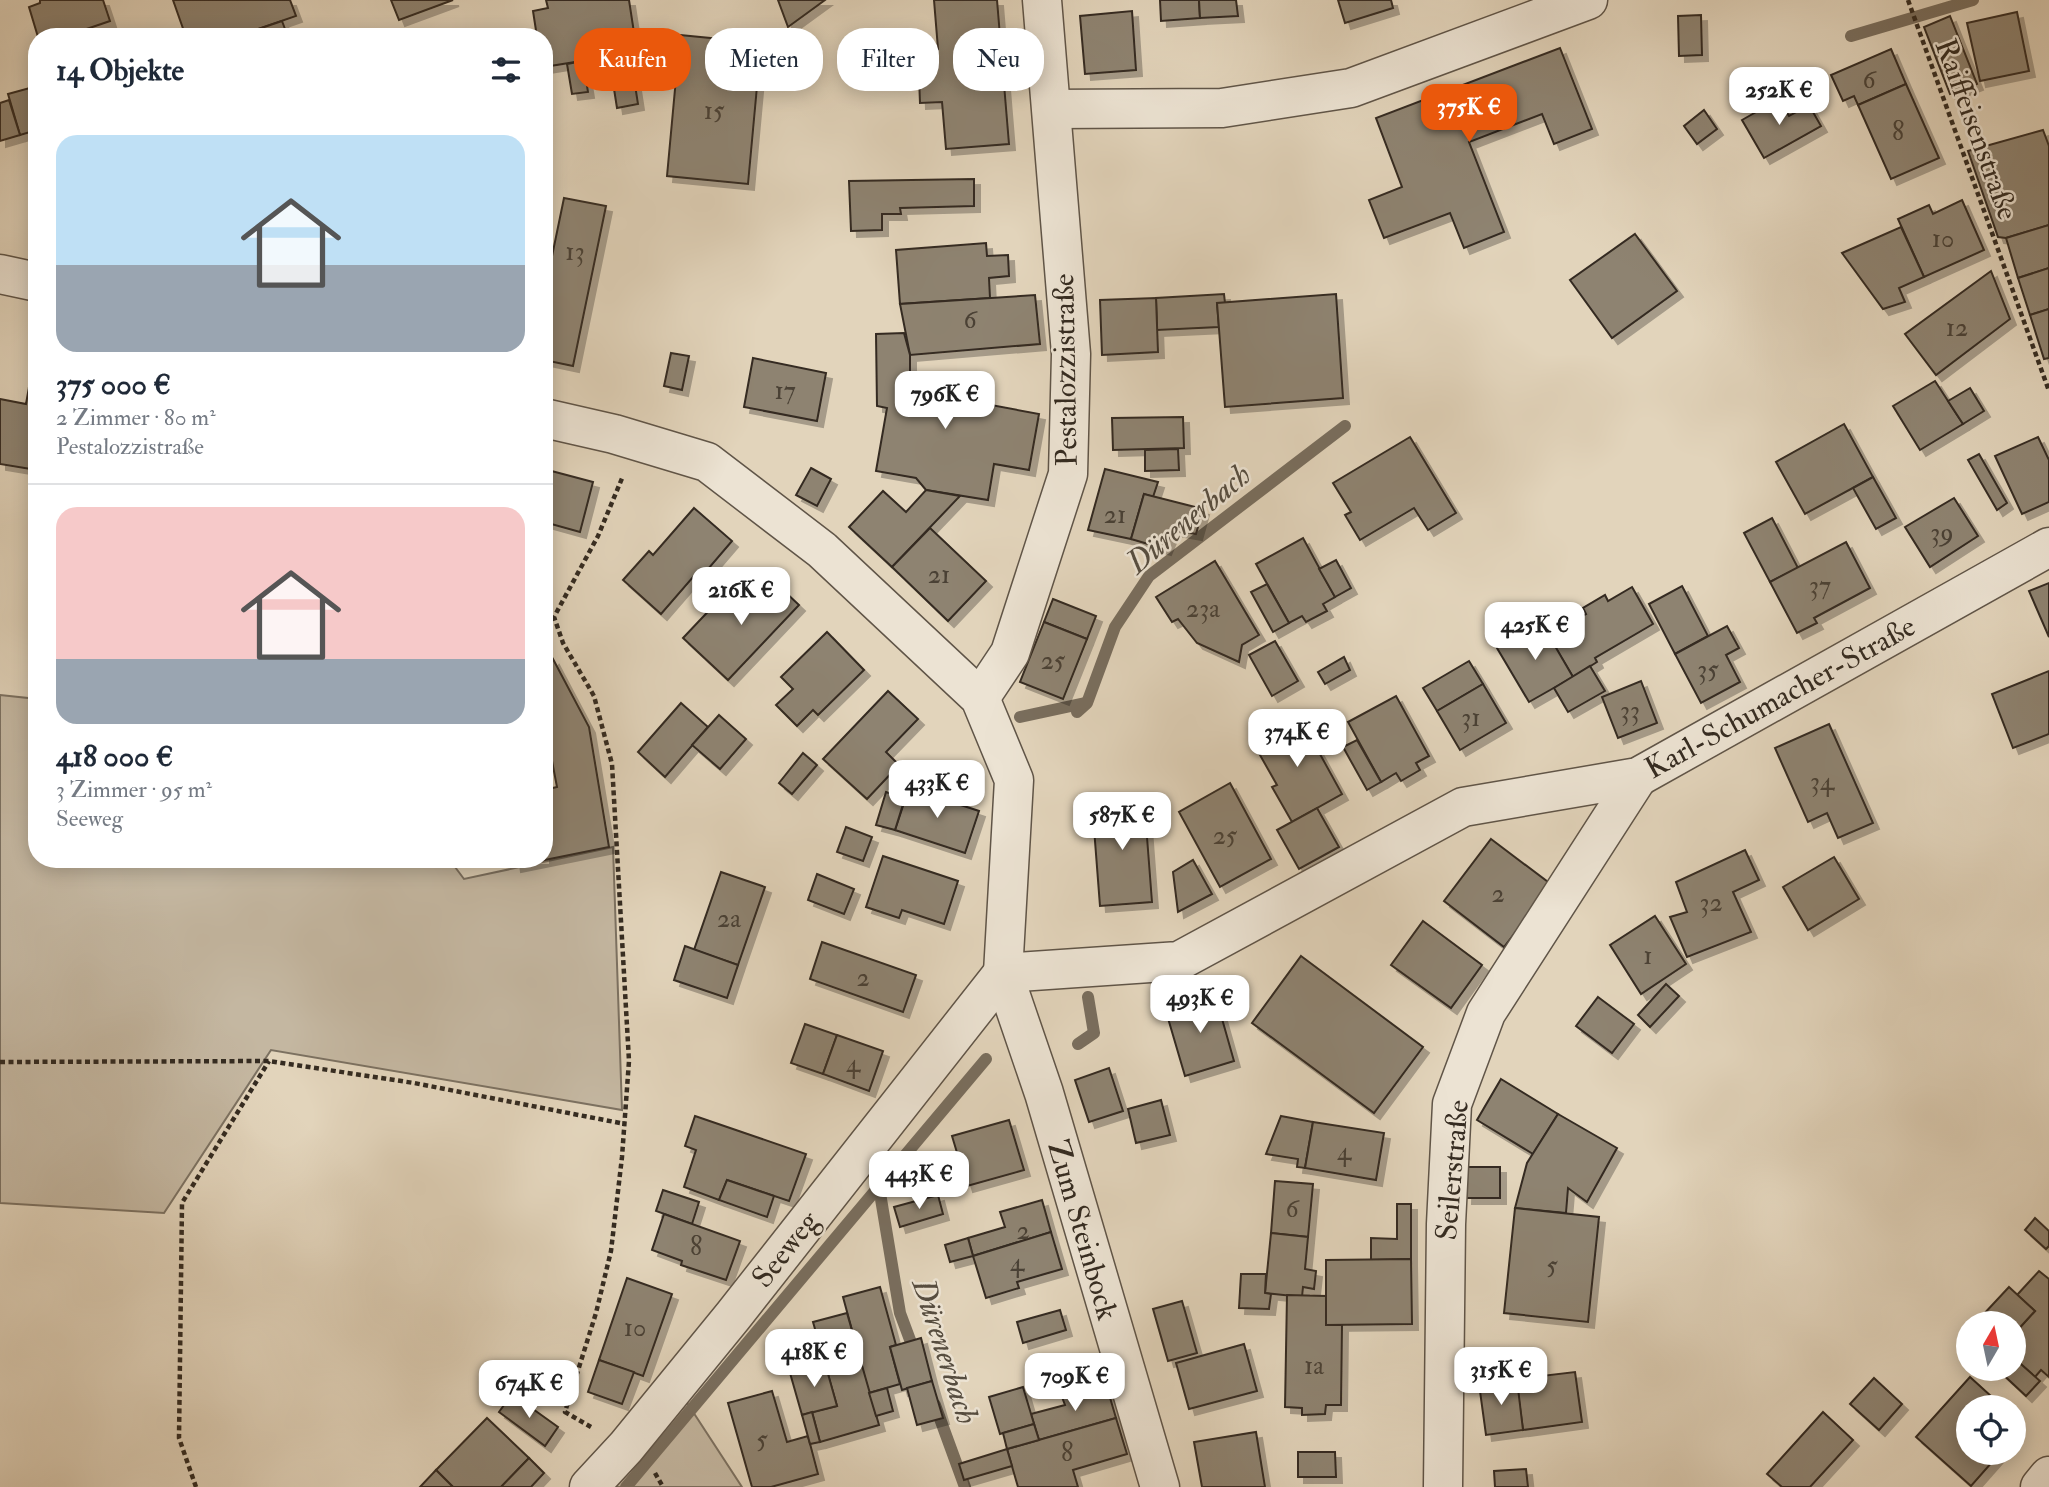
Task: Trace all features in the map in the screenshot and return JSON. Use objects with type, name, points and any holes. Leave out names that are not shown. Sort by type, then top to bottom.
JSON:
[{"type":"street","name":"Pestalozzistraße","points":[[980,698],[1010,653],[1068,474],[1071,354],[1042,0]]},
{"type":"street","points":[[1052,109],[1222,108],[1351,89],[1588,0]]},
{"type":"street","points":[[0,274],[28,280]]},
{"type":"street","points":[[553,420],[638,441],[707,463],[822,550],[980,698],[1014,780],[1003,973]]},
{"type":"street","name":"Karl-Schumacher-Straße","points":[[1003,973],[1179,961],[1463,807],[1638,777],[2049,547]]},
{"type":"street","name":"Seilerstraße","points":[[1443,1487],[1446,1224],[1452,1104],[1486,1013],[1638,777]]},
{"type":"street","name":"Seeweg","points":[[589,1487],[626,1447],[733,1316],[1003,973]]},
{"type":"street","name":"Zum Steinbock","points":[[1003,973],[1044,1093],[1160,1487]]},
{"type":"street","points":[[2040,1487],[2049,1476]]},
{"type":"path","name":"Raiffeisenstraße","points":[[1908,2],[2049,391]]},
{"type":"path","points":[[626,1447],[565,1412],[596,1313],[611,1251],[629,1061],[612,764],[594,696],[563,643],[554,617],[598,536],[638,441]]},
{"type":"path","points":[[0,1062],[269,1061],[414,1083],[625,1124]]},
{"type":"path","points":[[196,1487],[179,1438],[182,1203],[269,1061]]},
{"type":"path","points":[[656,1474],[663,1487]]},
{"type":"shaded area","points":[[0,695],[28,698],[28,868],[456,868],[464,879],[515,868],[553,868],[553,860],[613,847],[622,1110],[271,1050],[164,1213],[0,1203]]},
{"type":"shaded area","points":[[682,1395],[742,1487],[584,1487]]},
{"type":"building","points":[[40,0],[103,0],[110,21],[89,28],[35,28],[29,7],[40,3]]},
{"type":"building","points":[[173,0],[290,0],[296,16],[261,28],[183,28]]},
{"type":"building","points":[[391,0],[453,0],[399,20]]},
{"type":"building","points":[[546,0],[629,0],[633,28],[574,28],[574,62],[553,66],[553,28],[536,28],[533,11],[548,8]]},
{"type":"building","points":[[778,0],[825,0],[788,27]]},
{"type":"building","points":[[934,0],[997,0],[999,28],[953,28],[953,91],[1005,91],[1009,144],[946,149],[942,102],[920,103],[920,91],[939,91],[939,28],[936,28]]},
{"type":"building","points":[[1160,0],[1199,0],[1200,18],[1161,21]]},
{"type":"building","points":[[1199,0],[1236,0],[1238,16],[1200,18]]},
{"type":"building","points":[[1338,0],[1391,0],[1393,8],[1345,23]]},
{"type":"building","points":[[1132,11],[1136,70],[1085,74],[1080,16]]},
{"type":"building","points":[[2017,12],[2029,71],[1980,81],[1967,23]]},
{"type":"building","points":[[1701,15],[1702,55],[1679,56],[1678,16]]},
{"type":"building","points":[[1950,16],[1977,84],[1950,94],[1924,27]]},
{"type":"building","points":[[282,21],[285,28],[261,28]]},
{"type":"building","points":[[691,36],[705,37],[705,91],[757,91],[748,184],[667,176],[675,91],[691,91]]},
{"type":"building","points":[[1560,48],[1592,129],[1554,144],[1542,114],[1469,142],[1504,232],[1464,248],[1450,213],[1384,238],[1369,200],[1402,187],[1376,118]]},
{"type":"building","points":[[1891,49],[1906,84],[1858,105],[1854,96],[1843,101],[1831,75]]},
{"type":"building","points":[[574,63],[574,91],[588,92],[572,94],[567,64]]},
{"type":"building","points":[[1906,84],[1939,158],[1891,179],[1858,105]]},
{"type":"building","points":[[28,88],[28,133],[20,135],[8,94]]},
{"type":"building","points":[[614,91],[636,91],[638,104],[617,108]]},
{"type":"building","points":[[1779,99],[1789,116],[1809,105],[1821,126],[1764,158],[1742,120]]},
{"type":"building","points":[[9,100],[20,135],[0,141],[0,103]]},
{"type":"building","points":[[1704,110],[1717,129],[1697,144],[1684,126]]},
{"type":"building","points":[[2043,130],[2049,146],[2049,225],[2006,238],[1998,237],[1968,151]]},
{"type":"building","points":[[974,179],[974,206],[900,208],[901,214],[882,214],[882,230],[851,231],[849,181]]},
{"type":"building","points":[[564,198],[606,206],[573,366],[553,362],[553,251]]},
{"type":"building","points":[[1962,200],[1984,250],[1924,277],[1898,219],[1929,205],[1933,214]]},
{"type":"building","points":[[2049,225],[2049,268],[2018,278],[2006,238]]},
{"type":"building","points":[[1901,227],[1924,277],[1899,288],[1905,302],[1883,309],[1842,253]]},
{"type":"building","points":[[1635,234],[1677,291],[1612,338],[1570,280]]},
{"type":"building","points":[[986,243],[987,256],[1008,255],[1009,276],[989,278],[990,298],[900,304],[896,250]]},
{"type":"building","points":[[2049,268],[2049,309],[2030,315],[2018,278]]},
{"type":"building","points":[[1991,271],[2010,319],[1936,375],[1905,334]]},
{"type":"building","points":[[1224,294],[1225,303],[1217,303],[1219,327],[1157,330],[1156,298]]},
{"type":"building","points":[[1336,294],[1343,398],[1225,407],[1217,303]]},
{"type":"building","points":[[1035,295],[1040,344],[910,355],[900,304]]},
{"type":"building","points":[[1156,298],[1158,352],[1102,355],[1100,300]]},
{"type":"building","points":[[2049,309],[2049,358],[2044,359],[2030,315]]},
{"type":"building","points":[[904,333],[910,355],[910,390],[1039,414],[1029,470],[994,464],[988,500],[926,490],[916,478],[876,471],[887,408],[877,406],[876,334]]},
{"type":"building","points":[[671,353],[689,356],[682,390],[664,386]]},
{"type":"building","points":[[753,358],[826,373],[817,421],[744,407]]},
{"type":"building","points":[[1935,381],[1963,424],[1920,450],[1893,406]]},
{"type":"building","points":[[1970,388],[1984,411],[1963,424],[1948,401]]},
{"type":"building","points":[[28,393],[28,469],[0,464],[0,399],[26,404]]},
{"type":"building","points":[[1183,417],[1184,448],[1113,450],[1112,418]]},
{"type":"building","points":[[1844,424],[1873,477],[1805,514],[1776,462]]},
{"type":"building","points":[[1410,437],[1456,513],[1428,530],[1414,508],[1360,540],[1345,515],[1351,512],[1333,483]]},
{"type":"building","points":[[2038,437],[2049,460],[2049,502],[2022,514],[1995,456]]},
{"type":"building","points":[[1178,449],[1179,470],[1145,471],[1145,450]]},
{"type":"building","points":[[1979,454],[2007,503],[1997,510],[1968,460]]},
{"type":"building","points":[[811,468],[831,479],[817,506],[796,495]]},
{"type":"building","points":[[1105,469],[1158,482],[1153,497],[1144,494],[1131,539],[1088,530]]},
{"type":"building","points":[[553,471],[593,482],[580,532],[553,524]]},
{"type":"building","points":[[1873,477],[1896,518],[1876,529],[1853,488]]},
{"type":"building","points":[[926,490],[960,496],[892,567],[849,527],[883,491],[906,512]]},
{"type":"building","points":[[1144,494],[1203,509],[1196,534],[1173,530],[1165,549],[1131,539]]},
{"type":"building","points":[[1954,498],[1978,536],[1930,567],[1905,527]]},
{"type":"building","points":[[694,508],[732,541],[697,582],[693,577],[661,614],[623,580],[649,551],[653,555]]},
{"type":"building","points":[[1772,518],[1798,568],[1770,582],[1744,533]]},
{"type":"building","points":[[930,528],[986,581],[948,621],[892,567]]},
{"type":"building","points":[[1303,538],[1335,597],[1323,604],[1327,611],[1306,622],[1302,616],[1289,623],[1256,564]]},
{"type":"building","points":[[1846,542],[1870,588],[1814,618],[1817,623],[1797,633],[1770,582]]},
{"type":"building","points":[[1336,560],[1351,588],[1335,597],[1319,569]]},
{"type":"building","points":[[1215,561],[1259,635],[1242,645],[1239,662],[1197,643],[1178,619],[1172,622],[1156,597]]},
{"type":"building","points":[[766,574],[799,605],[728,680],[683,638],[719,600],[730,611]]},
{"type":"building","points":[[2049,583],[2049,637],[2029,591]]},
{"type":"building","points":[[1267,584],[1289,623],[1273,632],[1251,592]]},
{"type":"building","points":[[1682,586],[1708,636],[1675,654],[1649,604]]},
{"type":"building","points":[[1632,587],[1653,624],[1595,658],[1597,662],[1573,677],[1548,635],[1586,614],[1583,608],[1605,595],[1608,601]]},
{"type":"building","points":[[1053,599],[1096,616],[1087,639],[1044,622]]},
{"type":"building","points":[[1044,622],[1087,639],[1063,699],[1020,682]]},
{"type":"building","points":[[1541,622],[1573,677],[1529,702],[1497,648]]},
{"type":"building","points":[[1727,626],[1739,648],[1726,655],[1740,682],[1701,703],[1675,654]]},
{"type":"building","points":[[827,632],[864,670],[818,715],[813,710],[797,726],[776,705],[793,689],[781,677]]},
{"type":"building","points":[[1275,641],[1298,681],[1272,696],[1249,655]]},
{"type":"building","points":[[1344,657],[1350,670],[1325,684],[1318,672]]},
{"type":"building","points":[[553,659],[589,727],[609,847],[553,858],[553,788],[557,787],[553,766]]},
{"type":"building","points":[[1469,661],[1483,684],[1437,711],[1423,688]]},
{"type":"building","points":[[1590,666],[1605,691],[1568,712],[1554,688]]},
{"type":"building","points":[[2049,671],[2049,734],[2013,748],[1992,694]]},
{"type":"building","points":[[1641,681],[1657,723],[1618,738],[1602,697]]},
{"type":"building","points":[[1483,684],[1506,723],[1460,750],[1437,711]]},
{"type":"building","points":[[888,691],[918,719],[886,752],[899,765],[867,799],[823,759]]},
{"type":"building","points":[[1396,696],[1429,756],[1416,763],[1420,770],[1401,781],[1396,773],[1381,782],[1348,722]]},
{"type":"building","points":[[681,703],[708,727],[665,777],[638,752]]},
{"type":"building","points":[[719,715],[746,739],[720,769],[692,745]]},
{"type":"building","points":[[1299,716],[1342,794],[1292,822],[1272,787],[1277,785],[1252,741]]},
{"type":"building","points":[[1829,724],[1873,823],[1838,838],[1827,813],[1808,822],[1775,748]]},
{"type":"building","points":[[1357,740],[1381,782],[1367,790],[1343,747]]},
{"type":"building","points":[[803,753],[817,765],[792,794],[779,783]]},
{"type":"building","points":[[1230,783],[1271,859],[1220,887],[1179,812]]},
{"type":"building","points":[[909,788],[979,811],[965,853],[895,830]]},
{"type":"building","points":[[886,792],[905,798],[895,830],[876,825]]},
{"type":"building","points":[[1144,798],[1152,902],[1100,906],[1092,802]]},
{"type":"building","points":[[1317,808],[1339,847],[1299,869],[1277,830]]},
{"type":"building","points":[[846,827],[872,837],[863,861],[837,852]]},
{"type":"building","points":[[1491,839],[1552,885],[1504,947],[1444,901]]},
{"type":"building","points":[[1745,850],[1759,880],[1733,892],[1751,932],[1687,957],[1670,917],[1687,912],[1676,882]]},
{"type":"building","points":[[883,856],[958,881],[944,924],[902,910],[899,918],[866,907]]},
{"type":"building","points":[[1834,857],[1859,899],[1808,930],[1783,887]]},
{"type":"building","points":[[1193,860],[1212,894],[1178,912],[1173,872]]},
{"type":"building","points":[[721,872],[765,887],[738,965],[694,950]]},
{"type":"building","points":[[817,874],[854,889],[844,914],[808,900]]},
{"type":"building","points":[[1655,916],[1686,964],[1641,994],[1610,945]]},
{"type":"building","points":[[1423,921],[1482,965],[1451,1008],[1391,965]]},
{"type":"building","points":[[822,942],[916,975],[903,1012],[810,979]]},
{"type":"building","points":[[685,946],[738,965],[727,998],[674,980]]},
{"type":"building","points":[[1301,956],[1423,1047],[1374,1113],[1252,1023]]},
{"type":"building","points":[[1666,984],[1679,996],[1650,1027],[1638,1015]]},
{"type":"building","points":[[1215,994],[1234,1061],[1185,1076],[1165,1008]]},
{"type":"building","points":[[1598,997],[1634,1024],[1612,1053],[1576,1026]]},
{"type":"building","points":[[805,1024],[837,1035],[823,1074],[791,1063]]},
{"type":"building","points":[[837,1035],[883,1051],[869,1091],[823,1074]]},
{"type":"building","points":[[1109,1068],[1123,1111],[1089,1122],[1075,1080]]},
{"type":"building","points":[[1501,1079],[1558,1114],[1533,1154],[1477,1120]]},
{"type":"building","points":[[1161,1100],[1170,1135],[1136,1143],[1128,1109]]},
{"type":"building","points":[[1558,1114],[1617,1148],[1587,1202],[1568,1188],[1566,1213],[1515,1208],[1527,1163]]},
{"type":"building","points":[[695,1116],[806,1154],[789,1201],[727,1180],[719,1200],[684,1187],[696,1150],[685,1146]]},
{"type":"building","points":[[1281,1116],[1313,1122],[1305,1168],[1297,1167],[1298,1159],[1266,1154]]},
{"type":"building","points":[[1009,1120],[1024,1170],[967,1186],[952,1136]]},
{"type":"building","points":[[1313,1122],[1384,1133],[1376,1180],[1305,1168]]},
{"type":"building","points":[[1467,1167],[1500,1167],[1500,1198],[1466,1198]]},
{"type":"building","points":[[727,1180],[774,1196],[767,1217],[719,1200]]},
{"type":"building","points":[[1275,1181],[1313,1184],[1308,1237],[1271,1233]]},
{"type":"building","points":[[663,1190],[699,1202],[692,1224],[656,1211]]},
{"type":"building","points":[[938,1195],[943,1214],[900,1227],[894,1207]]},
{"type":"building","points":[[1042,1200],[1051,1232],[973,1256],[968,1238],[1005,1227],[1000,1212]]},
{"type":"building","points":[[1397,1204],[1411,1204],[1411,1259],[1371,1260],[1371,1238],[1397,1239]]},
{"type":"building","points":[[1515,1208],[1599,1217],[1588,1322],[1504,1313]]},
{"type":"building","points":[[664,1214],[740,1241],[726,1280],[681,1265],[682,1261],[652,1250]]},
{"type":"building","points":[[2035,1218],[2049,1231],[2049,1246],[2046,1249],[2025,1230]]},
{"type":"building","points":[[1051,1232],[1062,1269],[1017,1282],[1019,1288],[986,1298],[973,1256]]},
{"type":"building","points":[[1271,1233],[1308,1237],[1305,1269],[1316,1271],[1314,1289],[1303,1287],[1302,1297],[1265,1293]]},
{"type":"building","points":[[968,1238],[973,1256],[950,1262],[945,1245]]},
{"type":"building","points":[[1411,1259],[1412,1324],[1326,1325],[1326,1260]]},
{"type":"building","points":[[2039,1271],[2049,1279],[2049,1377],[2041,1370],[2035,1377],[2026,1369],[2026,1321],[2035,1311],[2017,1295]]},
{"type":"building","points":[[1241,1274],[1266,1274],[1265,1293],[1271,1294],[1269,1309],[1239,1308]]},
{"type":"building","points":[[627,1278],[672,1294],[643,1376],[599,1360]]},
{"type":"building","points":[[880,1287],[896,1345],[890,1347],[900,1384],[869,1393],[843,1297]]},
{"type":"building","points":[[2009,1287],[2035,1311],[2026,1321],[2026,1311],[1987,1311]]},
{"type":"building","points":[[1287,1295],[1326,1296],[1326,1325],[1342,1325],[1341,1405],[1326,1405],[1325,1414],[1302,1415],[1302,1408],[1285,1407]]},
{"type":"building","points":[[1182,1301],[1197,1353],[1168,1361],[1153,1309]]},
{"type":"building","points":[[1060,1310],[1066,1330],[1023,1343],[1017,1322]]},
{"type":"building","points":[[847,1313],[879,1425],[820,1442],[812,1412],[837,1406],[813,1322]]},
{"type":"building","points":[[921,1338],[932,1381],[902,1390],[890,1347]]},
{"type":"building","points":[[1244,1344],[1257,1391],[1189,1409],[1176,1363]]},
{"type":"building","points":[[599,1360],[634,1372],[622,1404],[588,1392]]},
{"type":"building","points":[[825,1363],[837,1406],[802,1415],[790,1373]]},
{"type":"building","points":[[2026,1369],[2040,1381],[2025,1395],[2010,1381],[2026,1381]]},
{"type":"building","points":[[1575,1372],[1582,1422],[1523,1430],[1517,1386],[1542,1383],[1541,1376]]},
{"type":"building","points":[[1874,1378],[1902,1404],[1879,1430],[1850,1404]]},
{"type":"building","points":[[1517,1380],[1523,1430],[1486,1435],[1479,1384]]},
{"type":"building","points":[[932,1381],[943,1418],[917,1425],[907,1388]]},
{"type":"building","points":[[1966,1381],[1974,1381],[1990,1395],[1956,1395],[1956,1465],[1990,1465],[1971,1486],[1916,1437]]},
{"type":"building","points":[[1106,1384],[1116,1418],[1039,1440],[1031,1414],[1065,1405],[1062,1397]]},
{"type":"building","points":[[1023,1387],[1034,1424],[1000,1434],[989,1397]]},
{"type":"building","points":[[887,1388],[893,1411],[876,1416],[869,1393]]},
{"type":"building","points":[[772,1391],[787,1442],[808,1436],[818,1474],[771,1487],[752,1487],[728,1403]]},
{"type":"building","points":[[512,1394],[558,1427],[545,1446],[499,1412]]},
{"type":"building","points":[[812,1412],[820,1442],[810,1444],[802,1415]]},
{"type":"building","points":[[1823,1412],[1853,1440],[1810,1487],[1782,1487],[1767,1474]]},
{"type":"building","points":[[487,1418],[529,1458],[501,1487],[453,1487],[436,1470]]},
{"type":"building","points":[[1116,1418],[1127,1454],[1073,1470],[1078,1487],[1018,1487],[1007,1449]]},
{"type":"building","points":[[1034,1424],[1039,1440],[1007,1449],[1003,1433]]},
{"type":"building","points":[[1256,1432],[1265,1487],[1202,1487],[1194,1442]]},
{"type":"building","points":[[1007,1449],[1012,1466],[964,1480],[959,1464]]},
{"type":"building","points":[[1298,1452],[1335,1452],[1336,1477],[1298,1477]]},
{"type":"building","points":[[529,1458],[544,1473],[531,1487],[501,1487]]},
{"type":"building","points":[[1526,1469],[1528,1487],[1495,1487],[1494,1471]]},
{"type":"building","points":[[436,1470],[453,1487],[420,1487]]},
{"type":"waterway","name":"Dürenerbach","points":[[1851,36],[1973,0]]},
{"type":"waterway","name":"Dürenerbach","points":[[1077,712],[1087,703],[1115,627],[1149,576],[1345,426]]},
{"type":"waterway","points":[[1020,717],[1085,703]]},
{"type":"waterway","name":"Dürenerbach","points":[[1078,1044],[1094,1033],[1088,997]]},
{"type":"waterway","name":"Dürenerbach","points":[[626,1487],[986,1059]]},
{"type":"waterway","name":"Dürenerbach","points":[[879,1187],[900,1313],[916,1356]]},
{"type":"waterway","name":"Dürenerbach","points":[[935,1405],[965,1487]]}]
